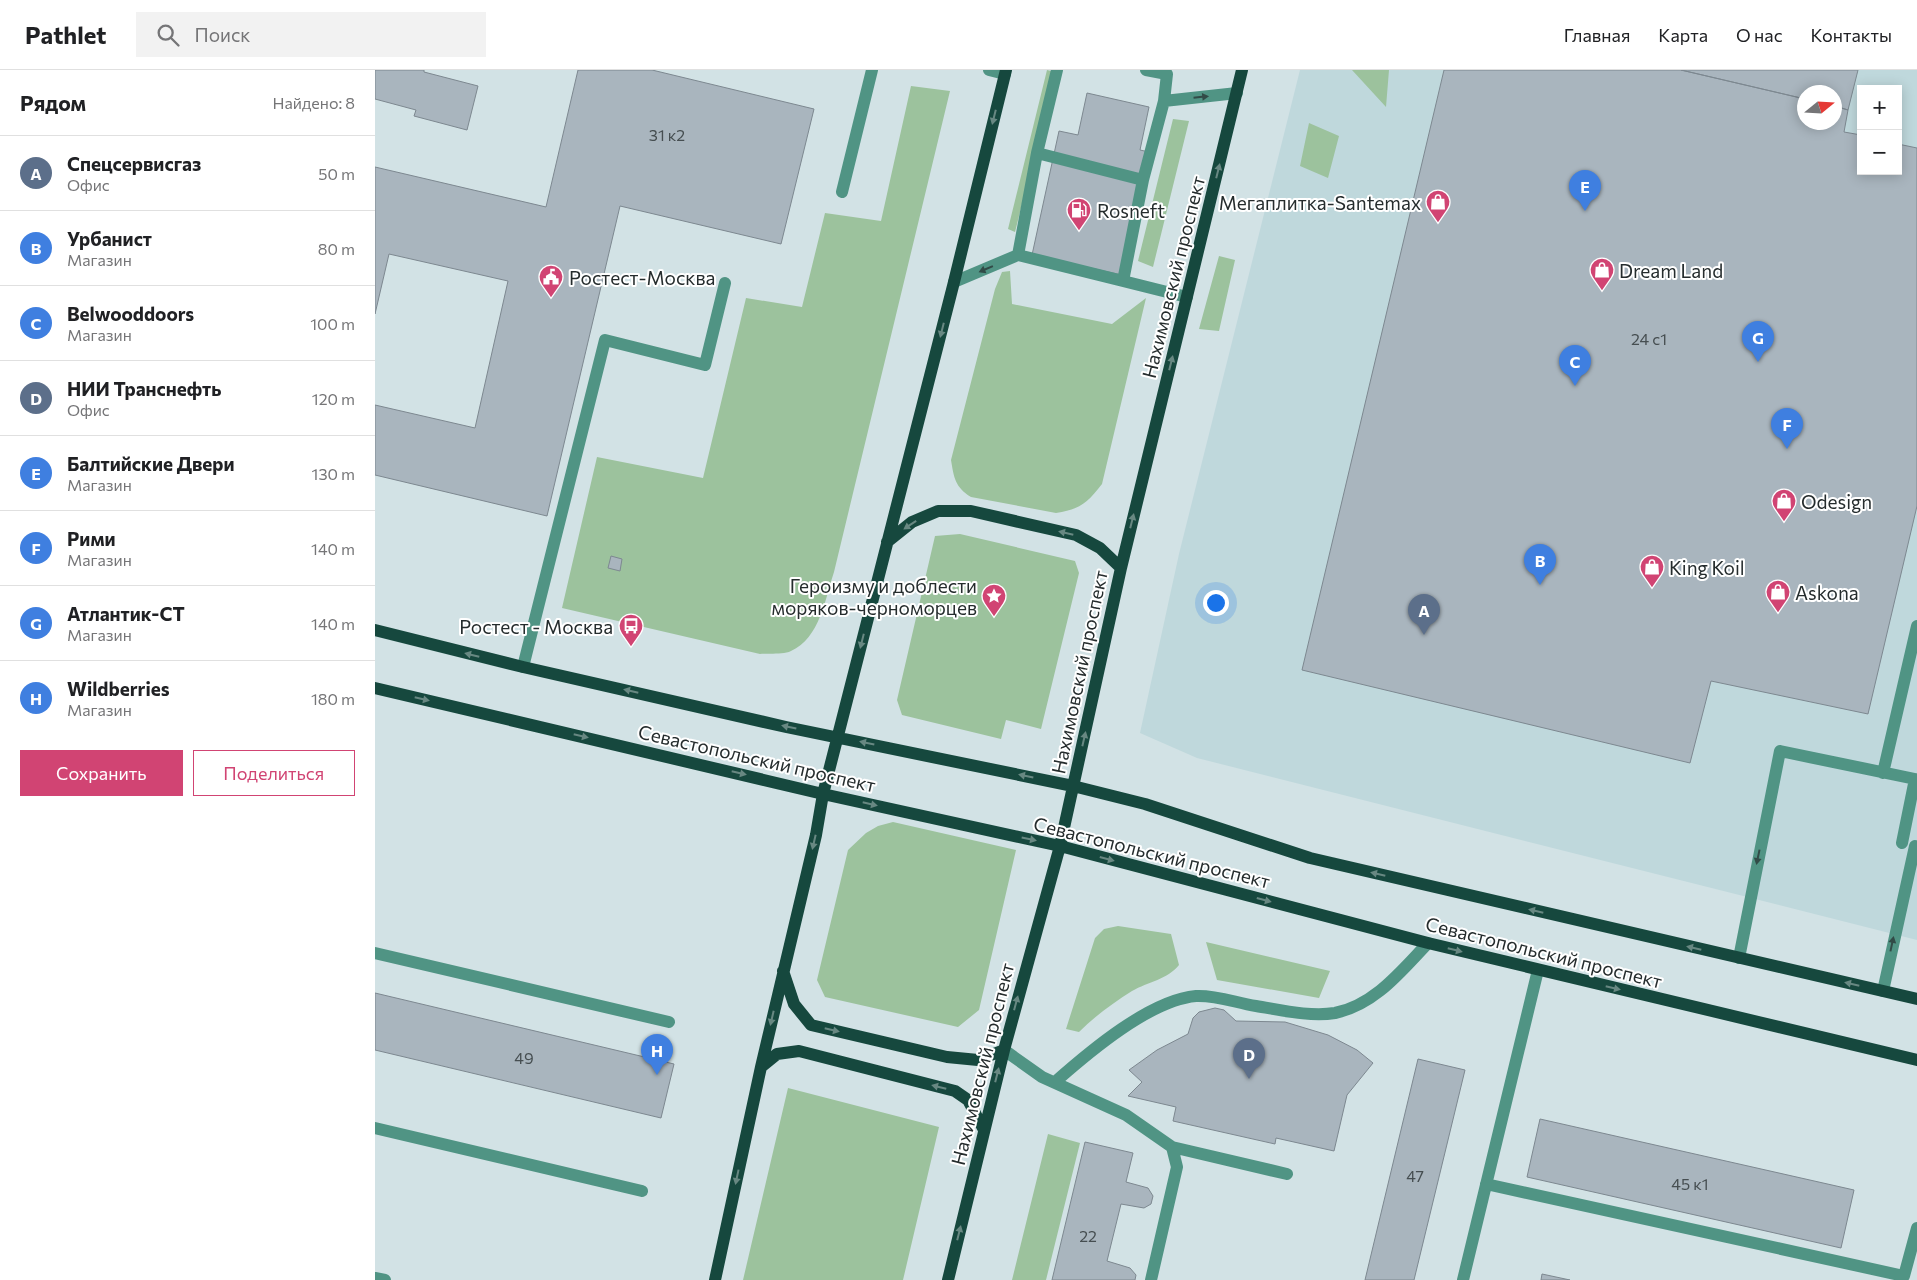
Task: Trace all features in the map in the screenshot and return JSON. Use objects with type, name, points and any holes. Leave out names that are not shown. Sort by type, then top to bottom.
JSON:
[{"type":"main road","name":"Нахимовский проспект","points":[[947,1280],[983,1130],[1059,846],[1121,568],[1242,70]]},
{"type":"main road","points":[[715,1280],[761,1067],[816,835],[823,794],[954,282],[1005,72]]},
{"type":"main road","points":[[887,542],[912,522],[938,511],[971,511],[1076,535],[1100,548],[1121,568]]},
{"type":"main road","name":"Севастопольский проспект","points":[[375,630],[523,667],[837,737],[1073,786],[1145,804],[1310,858],[1917,1000]]},
{"type":"main road","name":"Севастопольский проспект","points":[[375,688],[823,794],[1059,846],[1428,943],[1917,1060]]},
{"type":"main road","points":[[783,971],[794,1004],[811,1025],[947,1057],[979,1060],[1004,1050]]},
{"type":"main road","points":[[761,1067],[777,1054],[799,1051],[955,1091],[968,1100],[983,1130]]},
{"type":"lane","points":[[842,192],[872,70]]},
{"type":"lane","points":[[989,70],[1005,72]]},
{"type":"lane","points":[[1018,255],[1037,153],[1057,70]]},
{"type":"lane","points":[[1123,281],[1143,180],[1164,101],[1167,72],[1146,70]]},
{"type":"lane","points":[[1164,101],[1237,93]]},
{"type":"lane","points":[[1037,153],[1143,180]]},
{"type":"lane","points":[[954,282],[1018,255],[1187,297]]},
{"type":"lane","points":[[523,667],[605,340],[705,365],[725,283]]},
{"type":"lane","points":[[1883,773],[1917,626]]},
{"type":"lane","points":[[1739,958],[1779,751],[1915,780],[1902,843]]},
{"type":"lane","points":[[1883,992],[1915,846]]},
{"type":"lane","points":[[1055,1082],[1114,1034],[1144,1015],[1179,1000],[1195,996],[1213,996],[1271,1008],[1316,1014],[1335,1012],[1357,1006],[1381,991],[1428,943]]},
{"type":"lane","points":[[375,953],[669,1022]]},
{"type":"lane","points":[[1463,1280],[1538,970]]},
{"type":"lane","points":[[1004,1050],[1042,1077],[1126,1115],[1172,1147],[1287,1174]]},
{"type":"lane","points":[[375,1128],[642,1191]]},
{"type":"lane","points":[[1151,1280],[1177,1167],[1172,1147]]},
{"type":"lane","points":[[1486,1184],[1904,1276],[1917,1228]]},
{"type":"lane","points":[[375,1278],[385,1280]]},
{"type":"shaded area","points":[[1300,70],[1917,70],[1917,940],[1197,758],[1140,733],[1179,554]]},
{"type":"green space","points":[[1047,70],[1055,72],[1015,232],[1008,229]]},
{"type":"green space","points":[[1352,70],[1389,70],[1386,107]]},
{"type":"green space","points":[[911,86],[950,91],[834,572],[820,617],[809,637],[791,651],[760,654],[562,608],[597,457],[703,478],[746,298],[802,307],[825,213],[881,221]]},
{"type":"green space","points":[[1173,119],[1189,121],[1153,267],[1138,261]]},
{"type":"green space","points":[[1309,123],[1339,136],[1328,178],[1300,166]]},
{"type":"green space","points":[[1219,256],[1235,260],[1219,331],[1199,329]]},
{"type":"green space","points":[[1010,271],[1012,304],[1112,324],[1146,298],[1102,484],[1083,504],[1056,513],[971,497],[958,486],[953,472],[951,460],[995,289],[1002,272]]},
{"type":"green space","points":[[960,534],[1075,561],[1079,573],[1041,729],[1006,720],[1001,739],[902,715],[897,700],[935,536]]},
{"type":"green space","points":[[893,822],[1016,850],[979,1010],[958,1027],[825,997],[817,980],[848,850],[866,833],[878,826]]},
{"type":"green space","points":[[1118,926],[1171,934],[1179,965],[1169,974],[1132,991],[1118,1000],[1079,1032],[1066,1029],[1095,938],[1104,929]]},
{"type":"green space","points":[[1206,942],[1330,971],[1319,998],[1217,980]]},
{"type":"green space","points":[[788,1088],[939,1127],[903,1280],[743,1280]]},
{"type":"green space","points":[[1048,1134],[1080,1143],[1046,1280],[1012,1280]]},
{"type":"building","points":[[375,70],[424,70],[424,72],[478,86],[467,130],[414,116],[416,110],[375,99]]},
{"type":"building","name":"Ростест-Москва","points":[[578,70],[652,70],[814,109],[781,244],[620,206],[547,516],[375,475],[375,405],[475,428],[508,281],[389,254],[375,314],[375,167],[546,207]]},
{"type":"building","points":[[1444,70],[1681,70],[1797,97],[1797,130],[1842,130],[1842,108],[1848,110],[1844,132],[1857,134],[1857,175],[1902,175],[1902,145],[1917,148],[1917,506],[1868,714],[1711,681],[1690,763],[1302,670]]},
{"type":"building","points":[[1681,70],[1858,70],[1848,110],[1842,108],[1842,85],[1797,85],[1797,97]]},
{"type":"building","points":[[1087,93],[1149,107],[1140,150],[1149,152],[1122,275],[1032,255],[1059,131],[1078,135]]},
{"type":"building","points":[[611,556],[622,559],[620,571],[608,568]]},
{"type":"building","points":[[375,993],[674,1064],[661,1118],[375,1050]]},
{"type":"building","points":[[1215,1008],[1224,1010],[1236,1021],[1285,1022],[1328,1035],[1357,1050],[1373,1063],[1347,1095],[1334,1151],[1276,1138],[1275,1144],[1173,1121],[1176,1107],[1128,1096],[1142,1082],[1129,1070],[1157,1050],[1188,1034],[1193,1018],[1199,1012]]},
{"type":"building","points":[[1418,1059],[1465,1070],[1414,1280],[1365,1280]]},
{"type":"building","points":[[1540,1119],[1854,1190],[1841,1248],[1527,1177]]},
{"type":"building","points":[[1085,1142],[1133,1153],[1126,1182],[1148,1188],[1153,1196],[1151,1204],[1144,1208],[1121,1204],[1107,1261],[1130,1268],[1136,1275],[1135,1280],[1052,1280]]},
{"type":"building","points":[[1542,1274],[1570,1280],[1541,1280]]},
{"type":"place","name":"Балтийские Двери","points":[[1585,211]]},
{"type":"place","name":"Мегаплитка-Santemax","points":[[1438,223]]},
{"type":"place","name":"Rosneft","points":[[1079,231]]},
{"type":"place","name":"Dream Land","points":[[1602,291]]},
{"type":"place","name":"Ростест-Москва","points":[[551,298]]},
{"type":"place","name":"Атлантик-СТ","points":[[1758,362]]},
{"type":"place","name":"Belwooddoors","points":[[1575,386]]},
{"type":"place","name":"Рими","points":[[1787,449]]},
{"type":"place","name":"Odesign","points":[[1784,522]]},
{"type":"place","name":"Урбанист","points":[[1540,585]]},
{"type":"place","name":"King Koil","points":[[1652,588]]},
{"type":"place","name":"Askona","points":[[1778,613]]},
{"type":"place","name":"Героизму и доблести моряков-черноморцев","points":[[994,617]]},
{"type":"place","name":"Спецсервисгаз","points":[[1424,635]]},
{"type":"place","name":"Ростест - Москва","points":[[631,647]]},
{"type":"place","name":"Wildberries","points":[[657,1075]]},
{"type":"place","name":"НИИ Транснефть","points":[[1249,1079]]}]
